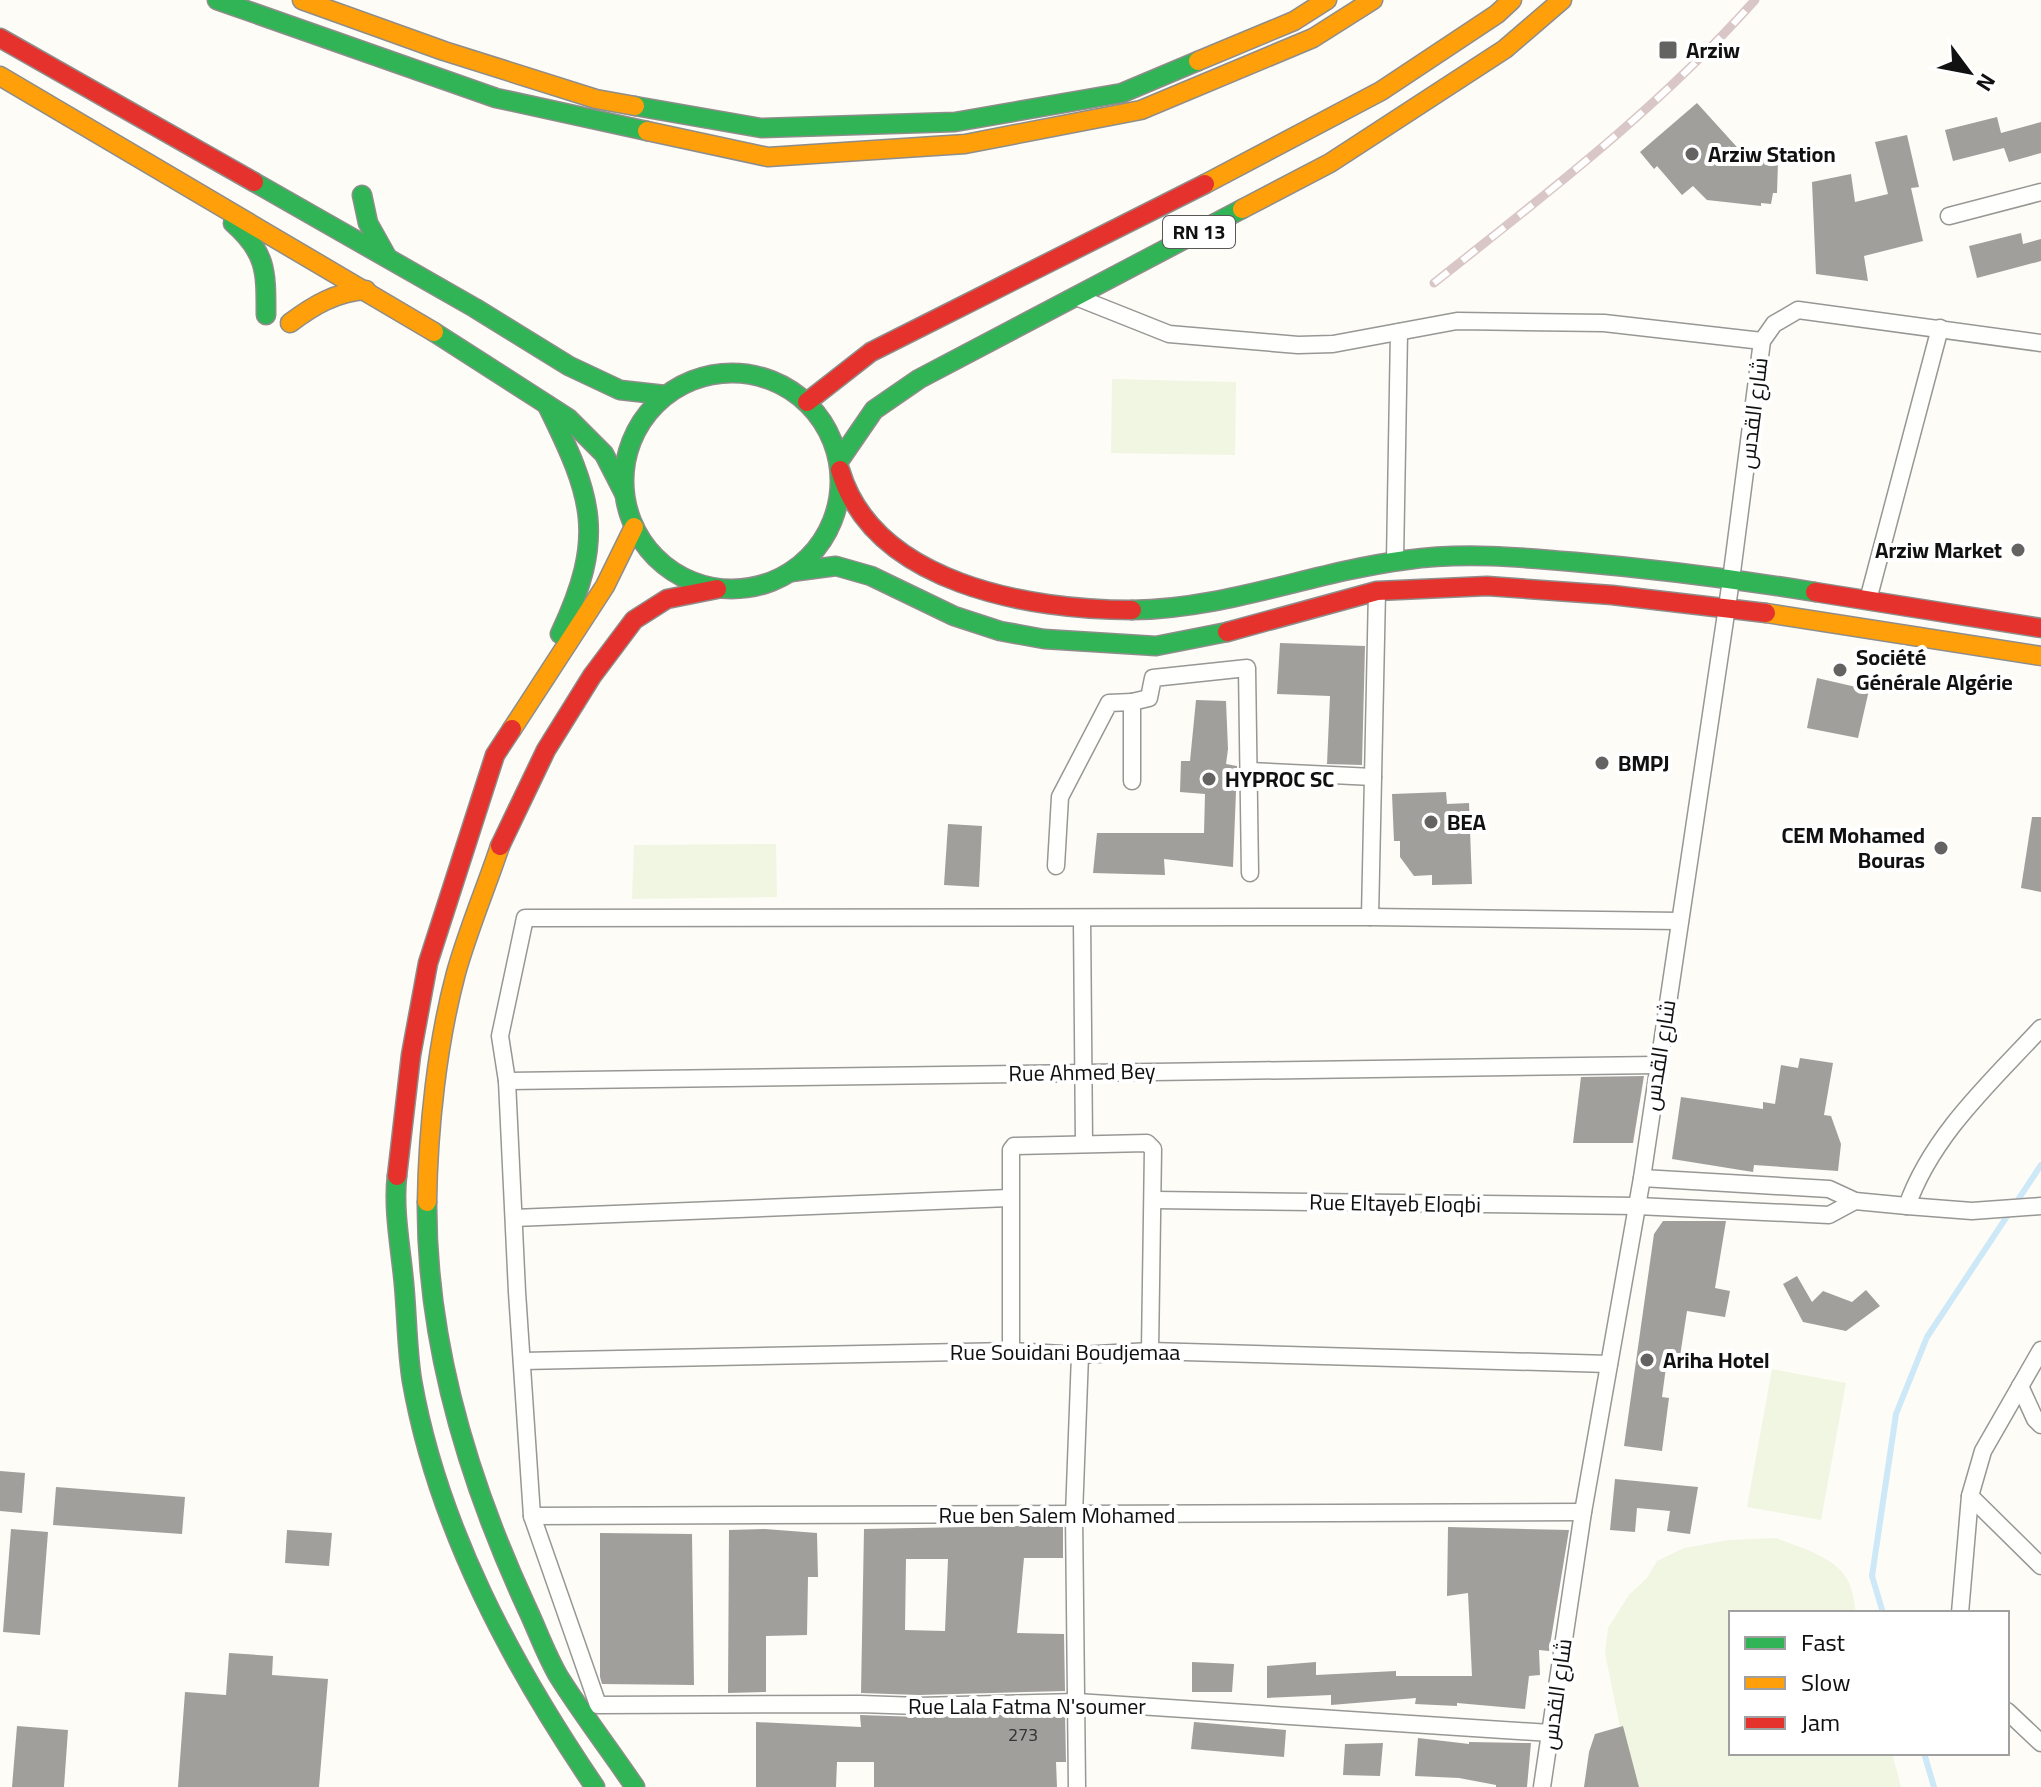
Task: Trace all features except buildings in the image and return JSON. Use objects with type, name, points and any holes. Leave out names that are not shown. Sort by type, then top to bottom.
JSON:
[{"type":"main road","points":[[217,0],[496,98],[768,157],[965,144],[1141,110],[1313,38],[1373,0]]},
{"type":"main road","points":[[302,0],[444,51],[596,99],[761,128],[955,122],[1122,93],[1294,21],[1327,0]]},
{"type":"main road","name":"RN 13","points":[[807,402],[871,352],[1254,159],[1381,91],[1497,14],[1512,0]]},
{"type":"main road","name":"RN 13","points":[[840,465],[874,410],[919,379],[1330,163],[1505,49],[1562,0]]},
{"type":"main road","points":[[0,38],[332,249],[366,290]]},
{"type":"main road","points":[[410,68],[444,51]]},
{"type":"main road","points":[[0,76],[188,186],[307,234],[332,249],[388,259]]},
{"type":"main road","points":[[188,186],[258,248],[265,269],[266,315]]},
{"type":"main road","points":[[362,195],[368,223],[388,259],[427,304],[568,418],[604,454],[624,493],[634,527],[654,557],[683,578],[717,589]]},
{"type":"main road","points":[[290,323],[328,297],[341,292],[366,290],[427,304],[620,390],[665,395]]},
{"type":"main road","points":[[624,493],[626,456],[640,423],[665,395],[692,380],[722,372],[753,374],[782,384],[807,402],[827,429],[850,500],[876,532],[914,560],[951,578],[1038,603],[1141,611],[1213,603],[1352,568],[1418,557],[1479,556],[1605,565],[1731,580],[2041,628]]},
{"type":"main road","points":[[546,403],[579,470],[589,518],[590,556],[575,603],[495,755],[428,963],[411,1055],[396,1184],[412,1380],[433,1466],[457,1534],[501,1634],[559,1734],[595,1787]]},
{"type":"main road","points":[[791,572],[813,553],[830,528],[839,500],[840,465]]},
{"type":"main road","points":[[495,755],[605,586],[634,527]]},
{"type":"main road","points":[[635,1787],[558,1675],[495,1539],[448,1390],[427,1229],[428,1153],[439,1063],[456,973],[506,830],[546,750],[592,676],[634,620],[667,599],[717,589],[743,589],[791,572],[836,566],[871,576],[954,616],[1000,631],[1044,639],[1156,646],[1273,621],[1377,591],[1487,586],[1612,595],[1776,614],[2041,656]]},
{"type":"main road","points":[[1260,591],[1273,621]]},
{"type":"street","points":[[1949,216],[2041,192]]},
{"type":"street","points":[[1076,297],[1169,334],[1298,345],[1333,344],[1457,321],[1604,323],[1762,341]]},
{"type":"street","name":"شارع القدس","points":[[1542,1787],[1583,1512],[1642,1178],[1727,609],[1762,341],[1774,324],[1798,310],[1940,328]]},
{"type":"street","points":[[1868,600],[1940,328],[2041,343]]},
{"type":"street","points":[[1395,561],[1399,332]]},
{"type":"street","points":[[1370,917],[1377,591]]},
{"type":"street","points":[[1056,866],[1060,797],[1109,703],[1149,698],[1153,678],[1247,668],[1250,873]]},
{"type":"street","points":[[1132,702],[1132,781]]},
{"type":"street","points":[[1249,771],[1373,777]]},
{"type":"street","points":[[532,1516],[507,1081],[500,1036],[525,918],[1370,917],[1680,921]]},
{"type":"street","points":[[1082,918],[1084,1144]]},
{"type":"street","points":[[1907,1206],[1915,1183],[1948,1131],[2041,1028]]},
{"type":"street","name":"Rue Ahmed Bey","points":[[507,1081],[1657,1065]]},
{"type":"street","points":[[1011,1351],[1011,1150],[1014,1146],[1084,1144],[1152,1145],[1154,1200],[1150,1351]]},
{"type":"street","points":[[1642,1178],[1829,1189],[1855,1201],[1972,1211],[2041,1206]]},
{"type":"street","points":[[514,1218],[1009,1198]]},
{"type":"street","name":"Rue Eltayeb Eloqbi","points":[[1154,1200],[1637,1206],[1829,1215],[1855,1201]]},
{"type":"street","points":[[1960,1611],[1970,1496],[1983,1451],[2041,1350]]},
{"type":"street","name":"Rue Souidani Boudjemaa","points":[[522,1361],[1011,1351],[1080,1355],[1150,1351],[1609,1364]]},
{"type":"street","points":[[1077,1787],[1074,1515],[1080,1355]]},
{"type":"street","points":[[2020,1386],[2035,1419],[2041,1425]]},
{"type":"street","points":[[1970,1496],[2041,1566]]},
{"type":"street","name":"Rue ben Salem Mohamed","points":[[532,1516],[1583,1512]]},
{"type":"street","name":"Rue Lala Fatma N'soumer","points":[[532,1516],[598,1705],[919,1706],[1077,1702],[1550,1733]]},
{"type":"street","points":[[2009,1713],[2041,1743]]},
{"type":"green space","points":[[1112,379],[1236,382],[1235,455],[1111,453]]},
{"type":"green space","points":[[776,844],[777,897],[632,899],[634,845]]},
{"type":"green space","points":[[1772,1369],[1846,1383],[1821,1520],[1747,1507]]},
{"type":"green space","points":[[1776,1538],[1826,1559],[1843,1573],[1850,1585],[1856,1611],[1729,1611],[1729,1755],[1893,1755],[1901,1787],[1613,1787],[1620,1727],[1605,1653],[1608,1628],[1629,1595],[1647,1578],[1657,1561],[1684,1548],[1729,1540]]},
{"type":"waterway","points":[[1882,1611],[1872,1576],[1896,1414],[1927,1337],[2041,1165]]},
{"type":"waterway","points":[[1925,1755],[1934,1787]]},
{"type":"railway","points":[[1434,283],[1560,183],[1641,113],[1681,77],[1755,0]]},
{"type":"traffic: fast","points":[[217,0],[496,98],[647,131]]},
{"type":"traffic: fast","points":[[635,106],[761,128],[955,122],[1122,93],[1198,61]]},
{"type":"traffic: fast","points":[[254,182],[475,308],[569,366],[620,390],[665,395]]},
{"type":"traffic: fast","points":[[362,195],[368,223],[387,257]]},
{"type":"traffic: fast","points":[[839,461],[874,410],[919,379],[1242,209]]},
{"type":"traffic: fast","points":[[233,223],[252,244],[262,264],[266,315]]},
{"type":"traffic: fast","points":[[434,332],[568,418],[604,454],[624,493]]},
{"type":"traffic: fast","points":[[732,373],[773,381],[792,391],[808,405],[822,421],[832,440],[840,481],[832,522],[822,541],[808,557],[792,571],[773,581],[732,589],[691,581],[672,571],[656,557],[642,541],[632,522],[624,481],[632,440],[642,421],[656,405],[672,391],[691,381],[732,373]]},
{"type":"traffic: fast","points":[[547,405],[575,466],[588,518],[584,570],[560,634]]},
{"type":"traffic: fast","points":[[1132,610],[1201,603],[1371,566],[1448,556],[1512,557],[1605,565],[1815,592]]},
{"type":"traffic: fast","points":[[791,572],[836,566],[871,576],[954,616],[1000,631],[1044,639],[1156,646],[1227,632]]},
{"type":"traffic: fast","points":[[397,1176],[397,1216],[410,1369],[424,1436],[440,1489],[459,1542],[507,1644],[595,1787]]},
{"type":"traffic: fast","points":[[427,1202],[434,1306],[443,1358],[454,1409],[486,1509],[554,1669],[635,1787]]},
{"type":"traffic: slow","points":[[302,0],[444,51],[596,99],[635,106]]},
{"type":"traffic: slow","points":[[1198,61],[1294,21],[1327,0]]},
{"type":"traffic: slow","points":[[647,131],[768,157],[965,144],[1141,110],[1313,38],[1373,0]]},
{"type":"traffic: slow","points":[[1205,184],[1381,91],[1497,14],[1512,0]]},
{"type":"traffic: slow","points":[[1242,209],[1330,163],[1505,49],[1562,0]]},
{"type":"traffic: slow","points":[[0,76],[434,332]]},
{"type":"traffic: slow","points":[[290,323],[326,300],[366,290]]},
{"type":"traffic: slow","points":[[512,729],[605,586],[634,527]]},
{"type":"traffic: slow","points":[[1766,613],[2041,656]]},
{"type":"traffic: slow","points":[[427,1202],[435,1087],[449,1000],[466,941],[500,846]]},
{"type":"traffic: jam","points":[[0,38],[254,182]]},
{"type":"traffic: jam","points":[[807,402],[871,352],[1205,184]]},
{"type":"traffic: jam","points":[[840,470],[858,509],[886,540],[920,564],[960,583],[1004,596],[1092,609],[1132,610]]},
{"type":"traffic: jam","points":[[1227,632],[1377,591],[1487,586],[1612,595],[1766,613]]},
{"type":"traffic: jam","points":[[500,846],[546,750],[592,676],[634,620],[667,599],[717,589]]},
{"type":"traffic: jam","points":[[1815,592],[2041,628]]},
{"type":"traffic: jam","points":[[397,1176],[411,1055],[428,963],[495,755],[512,729]]},
{"type":"place","name":"Arziw","points":[[1668,50]]},
{"type":"place","name":"Arziw Station","points":[[1692,154]]},
{"type":"place","name":"Arziw Market","points":[[2018,550]]},
{"type":"place","name":"Société Générale Algérie","points":[[1840,670]]},
{"type":"place","name":"BMPJ","points":[[1602,763]]},
{"type":"place","name":"HYPROC SC","points":[[1209,779]]},
{"type":"place","name":"BEA","points":[[1431,822]]},
{"type":"place","name":"CEM Mohamed Bouras","points":[[1941,848]]},
{"type":"place","name":"Ariha Hotel","points":[[1647,1360]]}]
